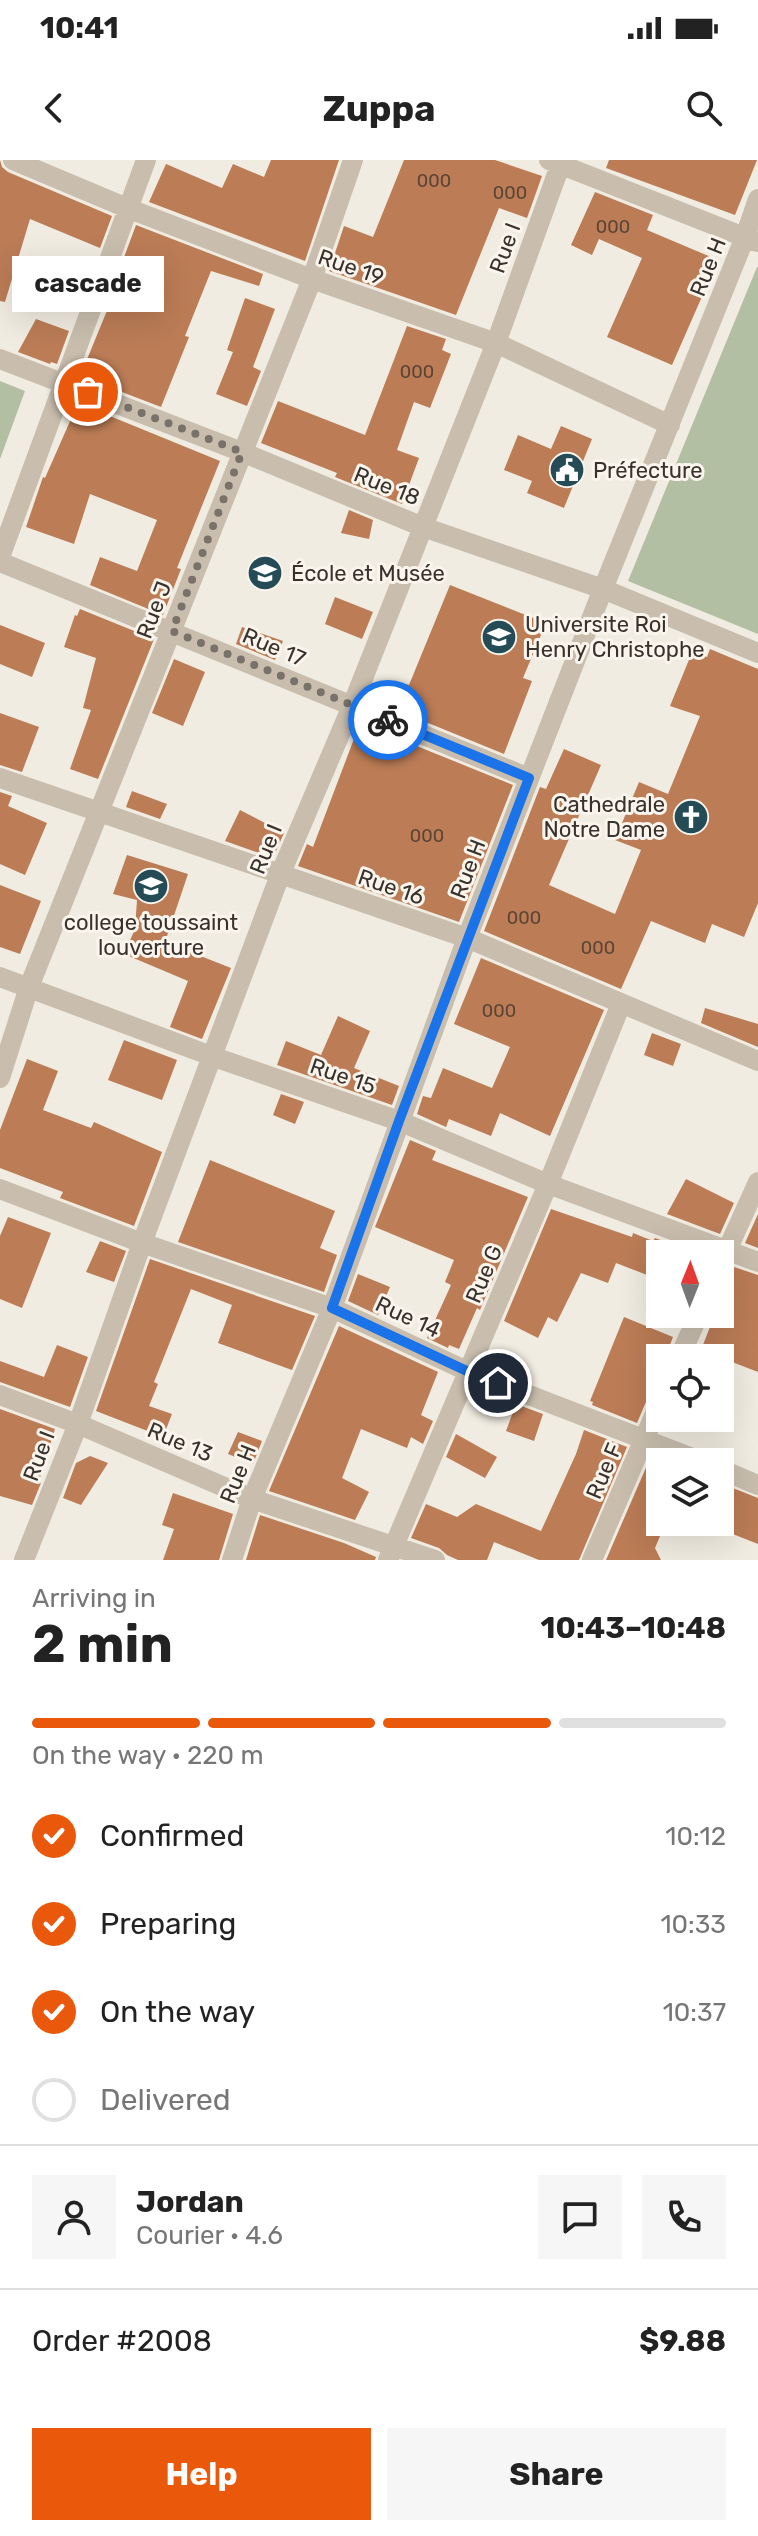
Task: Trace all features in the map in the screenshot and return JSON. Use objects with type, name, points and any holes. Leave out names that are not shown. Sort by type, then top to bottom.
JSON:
[{"type":"street","name":"Rue 19","points":[[13,160],[127,208],[312,279],[496,343],[670,425]]},
{"type":"street","points":[[0,559],[146,160]]},
{"type":"street","name":"Rue J","points":[[0,1078],[29,987],[312,279],[353,160]]},
{"type":"street","points":[[557,161],[752,239]]},
{"type":"street","name":"Rue I","points":[[24,1560],[78,1424],[142,1243],[280,875],[352,706],[496,343],[557,161]]},
{"type":"street","name":"Rue H","points":[[232,1560],[252,1499],[332,1308],[467,938],[603,589],[670,425],[752,239],[758,199]]},
{"type":"street","name":"Rue 18","points":[[0,359],[242,452],[423,527],[603,589],[758,653]]},
{"type":"street","name":"Rue 17","points":[[0,559],[529,778]]},
{"type":"street","name":"Rue 16","points":[[0,778],[467,938],[758,1061]]},
{"type":"street","name":"Rue 15","points":[[0,977],[214,1057],[399,1121],[679,1240]]},
{"type":"street","name":"Rue G","points":[[391,1553],[621,1004]]},
{"type":"street","points":[[732,1240],[758,1182]]},
{"type":"street","name":"Rue 14","points":[[0,1189],[142,1243],[332,1308],[469,1372],[669,1448]]},
{"type":"street","name":"Rue 15","points":[[734,1260],[758,1262]]},
{"type":"street","name":"Rue 13","points":[[0,1395],[391,1553],[435,1560]]},
{"type":"street","name":"Rue F","points":[[592,1560],[647,1432]]},
{"type":"street","points":[[734,1475],[758,1485]]},
{"type":"green space","points":[[758,267],[758,634],[628,581]]},
{"type":"green space","points":[[0,381],[25,391],[0,459]]},
{"type":"building","points":[[0,160],[8,172],[112,216],[100,248],[30,219],[5,302],[0,301]]},
{"type":"building","points":[[271,160],[339,160],[305,261],[149,202],[166,164],[222,188],[233,164],[264,177]]},
{"type":"building","points":[[404,160],[495,160],[542,176],[527,218],[499,208],[456,315],[329,271],[344,226],[373,237]]},
{"type":"building","points":[[609,160],[757,160],[735,215],[606,168]]},
{"type":"building","points":[[595,192],[653,215],[647,230],[718,260],[672,365],[607,337],[642,258],[599,239],[592,255],[571,245]]},
{"type":"building","points":[[136,225],[263,274],[259,286],[211,271],[161,407],[81,374],[113,296],[110,295]]},
{"type":"building","points":[[245,298],[275,309],[253,367],[261,371],[247,406],[216,394],[233,352],[227,350]]},
{"type":"building","points":[[36,319],[69,331],[57,364],[18,352]]},
{"type":"building","points":[[407,326],[446,339],[442,350],[451,354],[430,408],[414,402],[397,450],[419,458],[402,504],[335,477],[337,473],[261,443],[278,401],[365,435]]},
{"type":"building","points":[[78,403],[220,461],[177,568],[181,569],[163,615],[90,585],[100,557],[137,571],[157,520],[90,494],[74,544],[26,527],[43,477]]},
{"type":"building","points":[[561,426],[592,439],[564,508],[527,493],[532,481],[504,470],[518,435],[551,449]]},
{"type":"building","points":[[349,510],[373,520],[369,539],[341,533]]},
{"type":"building","points":[[450,585],[546,623],[523,678],[532,681],[504,754],[394,709],[406,684],[409,685]]},
{"type":"building","points":[[335,597],[373,612],[362,639],[325,624]]},
{"type":"building","points":[[80,609],[154,639],[98,779],[70,769],[91,710],[83,708],[96,658],[64,647]]},
{"type":"building","points":[[0,625],[45,643],[32,677],[0,664]]},
{"type":"building","points":[[242,627],[283,641],[275,660],[236,644]]},
{"type":"building","points":[[710,649],[758,669],[758,903],[744,937],[712,924],[705,943],[651,921],[621,989],[484,931],[540,787],[546,789],[564,749],[601,765],[549,885],[615,914],[641,850],[615,840],[639,782],[668,794],[700,716],[670,706],[693,650],[707,657]]},
{"type":"building","points":[[174,659],[205,672],[183,726],[152,713]]},
{"type":"building","points":[[0,713],[39,727],[22,772],[0,765]]},
{"type":"building","points":[[360,723],[513,785],[459,922],[298,866],[307,844],[313,847]]},
{"type":"building","points":[[132,791],[167,804],[160,819],[126,807]]},
{"type":"building","points":[[0,792],[12,796],[8,806],[47,823],[25,875],[0,864]]},
{"type":"building","points":[[240,810],[284,833],[273,858],[225,841]]},
{"type":"building","points":[[127,855],[188,874],[165,942],[231,968],[202,1039],[170,1027],[188,981],[124,954],[135,929],[137,900],[113,894]]},
{"type":"building","points":[[0,885],[41,901],[20,954],[0,947]]},
{"type":"building","points":[[481,958],[604,1010],[550,1136],[500,1113],[491,1136],[449,1119],[446,1127],[417,1114],[423,1096],[431,1098],[443,1068],[492,1088],[510,1047],[454,1024]]},
{"type":"building","points":[[705,1008],[758,1024],[758,1047],[701,1023]]},
{"type":"building","points":[[338,1016],[370,1031],[354,1068],[399,1086],[392,1105],[277,1065],[286,1041],[321,1055]]},
{"type":"building","points":[[652,1033],[681,1044],[673,1066],[644,1055]]},
{"type":"building","points":[[124,1040],[177,1060],[162,1100],[108,1080]]},
{"type":"building","points":[[27,1059],[58,1071],[43,1110],[91,1128],[94,1122],[162,1152],[134,1226],[60,1198],[63,1192],[0,1168],[0,1130]]},
{"type":"building","points":[[281,1094],[304,1102],[295,1124],[273,1115]]},
{"type":"building","points":[[410,1140],[436,1151],[432,1160],[528,1197],[480,1310],[477,1308],[459,1349],[449,1345],[448,1348],[427,1338],[451,1285],[445,1282],[454,1260],[375,1227]]},
{"type":"building","points":[[210,1160],[335,1211],[320,1248],[337,1255],[324,1292],[178,1242]]},
{"type":"building","points":[[686,1179],[734,1203],[720,1234],[667,1214]]},
{"type":"building","points":[[551,1209],[632,1237],[633,1233],[650,1240],[646,1240],[646,1275],[616,1263],[608,1283],[581,1273],[557,1322],[548,1317],[538,1338],[504,1321]]},
{"type":"building","points":[[758,1214],[758,1248],[745,1243]]},
{"type":"building","points":[[8,1217],[51,1233],[22,1308],[0,1299],[0,1236]]},
{"type":"building","points":[[100,1241],[126,1251],[114,1282],[86,1272]]},
{"type":"building","points":[[150,1259],[315,1316],[292,1370],[218,1343],[232,1305],[191,1289],[154,1382],[158,1384],[149,1406],[172,1414],[163,1437],[96,1411]]},
{"type":"building","points":[[734,1267],[758,1275],[758,1372],[734,1363],[734,1344],[703,1344],[710,1328],[734,1328]]},
{"type":"building","points":[[358,1274],[390,1287],[378,1315],[348,1301]]},
{"type":"building","points":[[624,1317],[673,1337],[670,1344],[646,1344],[646,1402],[637,1423],[592,1405],[590,1401]]},
{"type":"building","points":[[339,1326],[438,1372],[421,1415],[433,1421],[423,1444],[411,1437],[407,1448],[361,1429],[342,1478],[369,1492],[355,1520],[269,1491]]},
{"type":"building","points":[[57,1345],[88,1357],[70,1407],[0,1382],[0,1361],[44,1377]]},
{"type":"building","points":[[516,1404],[543,1414],[534,1441],[506,1431]]},
{"type":"building","points":[[0,1409],[55,1429],[32,1505],[0,1496]]},
{"type":"building","points":[[584,1430],[627,1447],[579,1560],[539,1560],[494,1542],[487,1560],[458,1560],[439,1548],[411,1538],[426,1504],[457,1517],[476,1504],[541,1531]]},
{"type":"building","points":[[238,1432],[262,1441],[253,1464],[228,1454]]},
{"type":"building","points":[[456,1434],[497,1457],[485,1478],[446,1457]]},
{"type":"building","points":[[90,1456],[108,1463],[81,1505],[63,1498],[76,1463]]},
{"type":"building","points":[[646,1468],[646,1536],[660,1536],[655,1548],[661,1560],[606,1560]]},
{"type":"building","points":[[734,1489],[758,1498],[758,1544],[734,1535]]},
{"type":"building","points":[[173,1493],[233,1514],[219,1560],[163,1560],[174,1529],[162,1525]]},
{"type":"building","points":[[260,1515],[344,1543],[376,1557],[375,1560],[246,1560]]},
{"type":"way so far","points":[[88,392],[242,452],[172,631],[388,720]]},
{"type":"place","name":"cascade","points":[[88,392]]},
{"type":"place","name":"Préfecture","points":[[567,470]]},
{"type":"place","name":"École et Musée","points":[[265,573]]},
{"type":"place","name":"Universite Roi Henry Christophe","points":[[499,637]]},
{"type":"place","name":"Cathedrale Notre Dame","points":[[691,817]]},
{"type":"place","name":"college toussaint louverture","points":[[151,886]]},
{"type":"route","points":[[388,720],[529,778],[332,1308],[498,1383]]}]
